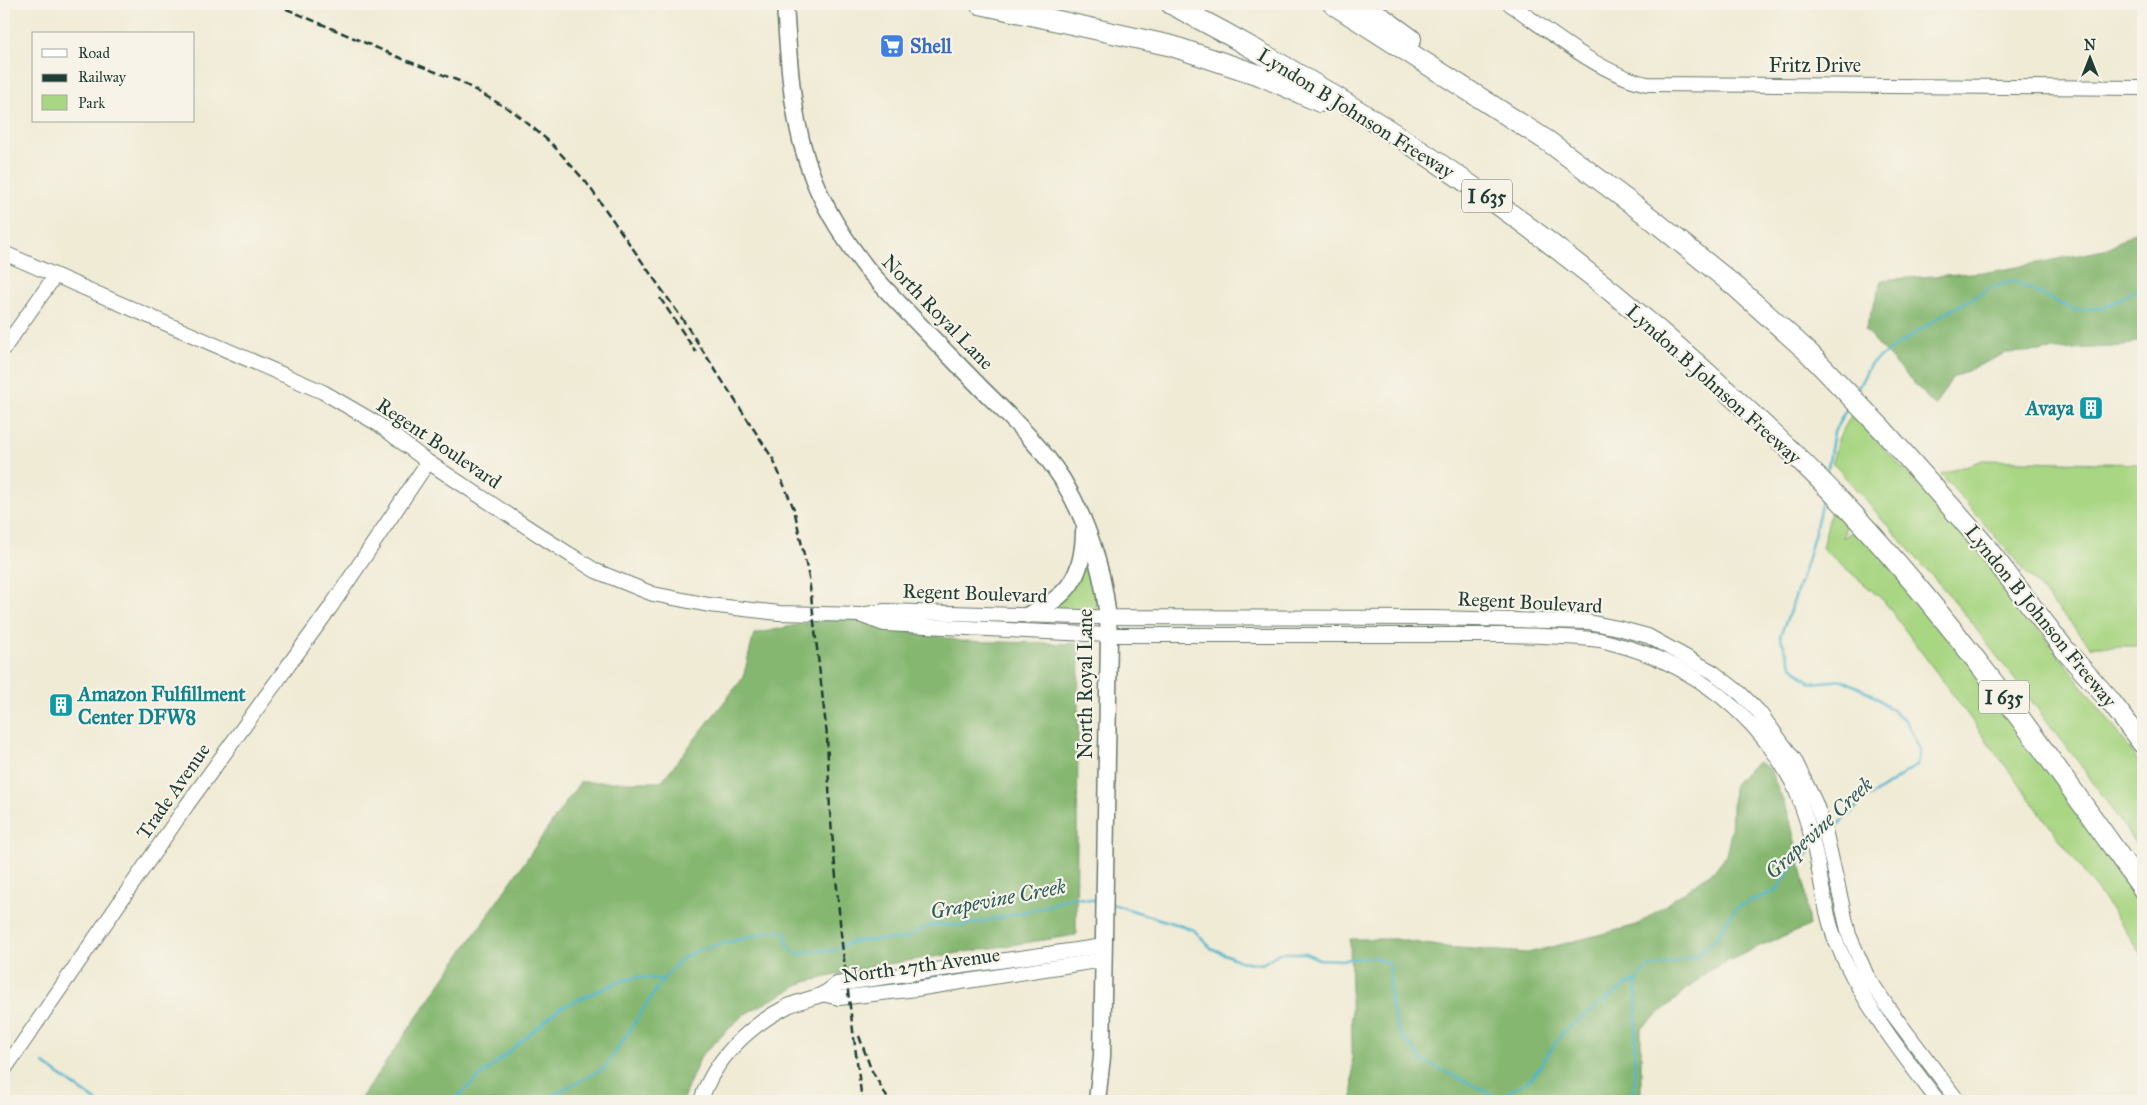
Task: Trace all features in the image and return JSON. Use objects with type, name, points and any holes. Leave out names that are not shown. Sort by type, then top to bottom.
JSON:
[{"type":"highway","points":[[980,4],[1172,46],[1262,76],[1338,111],[1485,194]]},
{"type":"highway","name":"Lyndon B Johnson Freeway","points":[[1171,4],[1331,93],[1485,194],[1560,250],[1682,349],[1771,432],[1853,514],[1947,623],[2022,719],[2143,888]]},
{"type":"highway","name":"Lyndon B Johnson Freeway","points":[[1333,4],[1549,142],[1652,219],[1736,287],[1807,350],[1884,432],[1982,542],[2065,650],[2111,702],[2143,744]]},
{"type":"highway","points":[[1363,4],[1549,142]]},
{"type":"main road","name":"North Royal Lane","points":[[786,4],[790,69],[797,122],[812,177],[823,201],[850,247],[896,301],[1038,446],[1062,480],[1084,524],[1100,575],[1108,617],[1108,635],[1102,1057],[1098,1101]]},
{"type":"main road","points":[[1028,615],[1054,601],[1072,583],[1082,555],[1084,524]]},
{"type":"street","name":"Fritz Drive","points":[[1510,4],[1596,63],[1632,81],[1647,84],[2143,88]]},
{"type":"street","name":"Regent Boulevard","points":[[4,252],[54,276],[323,392],[378,424],[428,462],[596,570],[653,594],[708,605],[770,612],[861,615],[885,610],[1108,617],[1424,618],[1588,622],[1648,636],[1713,672],[1740,693],[1759,712],[1773,741],[1798,780],[1816,802],[1825,830],[1849,935],[1867,976],[1889,1009],[1958,1101]]},
{"type":"street","points":[[4,348],[54,276]]},
{"type":"street","name":"Trade Avenue","points":[[4,1070],[187,804],[330,608],[428,462]]},
{"type":"street","name":"Regent Boulevard","points":[[861,615],[884,624],[1108,635],[1497,635],[1602,640],[1642,652],[1697,678],[1743,714],[1773,741]]},
{"type":"street","name":"Regent Boulevard","points":[[1798,780],[1812,836],[1829,920],[1854,980],[1875,1017],[1938,1101]]},
{"type":"street","name":"North 27th Avenue","points":[[822,994],[837,984],[914,973],[1103,953]]},
{"type":"street","name":"North 27th Avenue","points":[[822,994],[839,998],[916,989],[1103,953]]},
{"type":"street","points":[[914,973],[916,989]]},
{"type":"street","points":[[701,1101],[711,1076],[738,1043],[786,1007],[822,994]]},
{"type":"green space","points":[[2143,228],[2143,339],[2124,346],[2006,353],[1952,378],[1935,406],[1865,330],[1882,280],[1996,271],[2104,250]]},
{"type":"green space","points":[[1852,414],[1972,542],[2117,731],[2143,768],[2143,854],[2083,768],[1956,603],[1832,462],[1839,437]]},
{"type":"green space","points":[[1983,460],[2143,464],[2143,646],[2090,646],[1941,474]]},
{"type":"green space","points":[[1833,503],[1847,518],[1843,538],[1857,528],[1987,682],[2143,901],[2143,956],[2103,898],[1883,600],[1822,548]]},
{"type":"green space","points":[[1086,554],[1095,586],[1098,612],[1053,611]]},
{"type":"green space","points":[[845,615],[960,641],[1079,644],[1076,935],[875,966],[805,982],[743,1015],[701,1056],[682,1101],[359,1101],[580,782],[661,782],[743,678],[754,634]]},
{"type":"green space","points":[[1758,762],[1770,769],[1789,816],[1803,875],[1809,926],[1755,948],[1708,971],[1641,1029],[1641,1101],[1353,1101],[1350,939],[1395,939],[1444,947],[1528,953],[1637,925],[1714,871],[1726,855],[1731,832],[1733,787],[1739,778]]},
{"type":"waterway","name":"Grapevine Creek","points":[[1857,390],[1871,363],[1944,314],[1992,287],[2013,281],[2074,310],[2104,308],[2143,286]]},
{"type":"waterway","name":"Grapevine Creek","points":[[1827,473],[1834,432],[1848,406]]},
{"type":"waterway","name":"Grapevine Creek","points":[[1823,494],[1806,566],[1780,636],[1792,666],[1811,683],[1843,680],[1872,694],[1906,721],[1920,750],[1917,765],[1862,802],[1830,832]]},
{"type":"waterway","name":"Grapevine Creek","points":[[1109,903],[1194,930],[1211,948],[1240,961],[1262,964],[1279,953],[1305,953],[1319,959],[1342,960],[1373,957],[1390,964],[1390,1002],[1399,1032],[1422,1060],[1499,1098],[1532,1078],[1563,1032],[1626,985],[1637,980],[1648,968],[1695,957],[1716,938],[1735,909],[1776,891],[1791,869],[1810,852]]},
{"type":"waterway","name":"Grapevine Creek","points":[[541,1101],[605,1068],[663,979],[684,957],[701,949],[770,932],[782,931],[786,933],[786,940],[791,951],[800,954],[815,950],[832,951],[854,941],[904,939],[931,925],[967,925],[1041,908],[1072,897],[1099,901]]},
{"type":"waterway","points":[[452,1101],[560,1008],[621,981],[637,977],[662,979]]},
{"type":"waterway","points":[[1634,1101],[1637,980]]},
{"type":"waterway","points":[[44,1064],[96,1101]]},
{"type":"railway","points":[[275,4],[459,81],[514,112],[551,143],[586,182],[681,317],[773,459],[794,509],[809,578],[827,736],[830,811],[842,944],[862,1101]]},
{"type":"railway","points":[[660,298],[696,352]]},
{"type":"railway","points":[[859,1036],[871,1069],[889,1101]]},
{"type":"place","name":"Shell","points":[[892,46]]},
{"type":"place","name":"Avaya","points":[[2091,408]]},
{"type":"place","name":"Amazon Fulfillment Center DFW8","points":[[61,705]]}]
